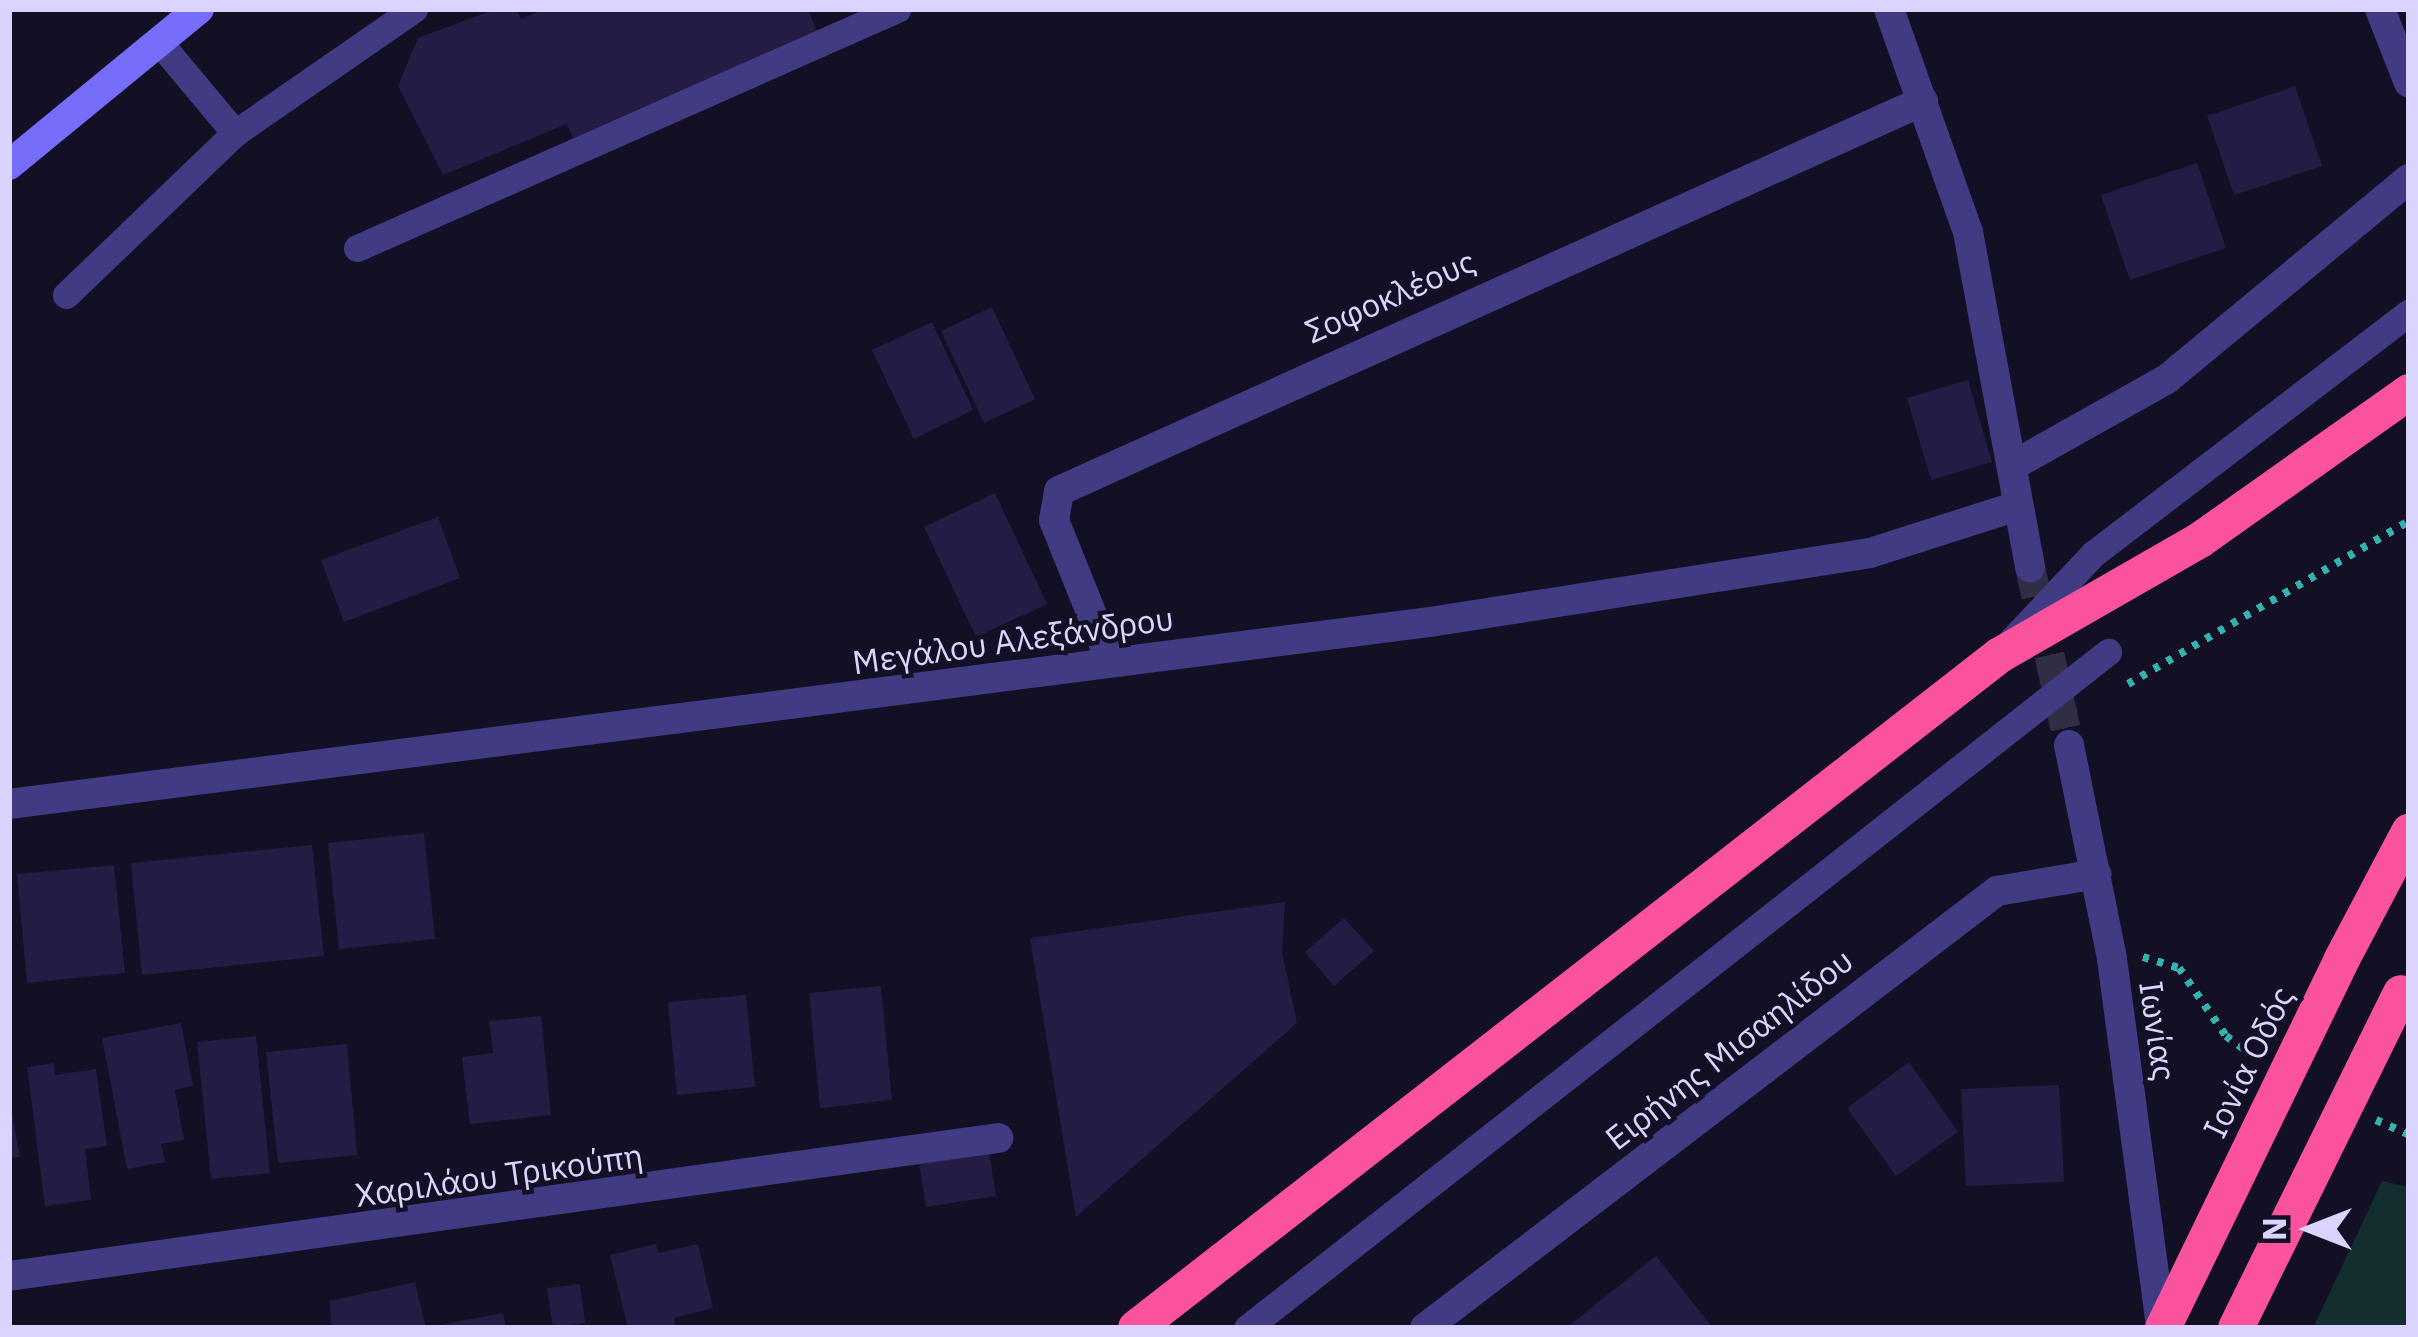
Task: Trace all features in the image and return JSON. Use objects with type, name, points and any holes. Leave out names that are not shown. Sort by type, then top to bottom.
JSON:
[{"type":"highway","points":[[1136,1328],[2000,655],[2200,540],[2409,392]]},
{"type":"highway","name":"Ιονία Οδός","points":[[2162,1328],[2342,958],[2409,832]]},
{"type":"highway","points":[[2236,1328],[2405,985]]},
{"type":"main road","points":[[9,165],[199,9]]},
{"type":"street","points":[[1889,9],[1968,232],[2030,567]]},
{"type":"street","points":[[2380,9],[2409,82]]},
{"type":"street","name":"Σοφοκλέους","points":[[1111,662],[1054,520],[1059,491],[1923,101]]},
{"type":"street","points":[[2012,466],[2180,369],[2409,178]]},
{"type":"street","name":"Μεγάλου Αλεξάνδρου","points":[[9,804],[1111,662],[1833,559],[2018,506]]},
{"type":"street","name":"Ιωνίας","points":[[2068,745],[2097,874],[2162,1328]]},
{"type":"street","name":"Ειρήνης Μισαηλίδου","points":[[1425,1328],[1997,891],[2097,874]]},
{"type":"street","name":"Χαριλάου Τρικούπη","points":[[9,1276],[998,1138]]},
{"type":"lane","points":[[66,295],[235,133],[414,9]]},
{"type":"lane","points":[[357,248],[898,9]]},
{"type":"lane","points":[[159,42],[235,133]]},
{"type":"lane","points":[[2000,655],[2093,554],[2409,312]]},
{"type":"lane","points":[[1246,1328],[2108,652]]},
{"type":"path","points":[[2112,692],[2409,521]]},
{"type":"green space","points":[[2382,1181],[2409,1187],[2409,1328],[2313,1328]]},
{"type":"building","points":[[496,9],[515,9],[521,19],[545,9],[808,9],[817,31],[573,138],[567,124],[443,175],[398,86],[418,38]]},
{"type":"building","points":[[2295,86],[2322,166],[2234,195],[2207,116]]},
{"type":"building","points":[[2197,163],[2226,248],[2130,280],[2101,195]]},
{"type":"building","points":[[992,307],[1035,399],[984,423],[941,331]]},
{"type":"building","points":[[932,322],[973,410],[914,439],[872,350]]},
{"type":"building","points":[[1968,380],[1992,462],[1931,480],[1907,398]]},
{"type":"building","points":[[995,493],[1047,604],[976,637],[924,527]]},
{"type":"building","points":[[438,517],[460,578],[344,622],[321,560]]},
{"type":"building","points":[[424,833],[435,939],[339,949],[328,843]]},
{"type":"building","points":[[312,845],[324,956],[142,975],[131,863]]},
{"type":"building","points":[[114,865],[125,973],[27,983],[17,874]]},
{"type":"building","points":[[1285,902],[1282,952],[1297,1023],[1076,1217],[1030,938]]},
{"type":"building","points":[[1344,918],[1374,951],[1334,986],[1305,952]]},
{"type":"building","points":[[881,986],[892,1100],[820,1108],[809,993]]},
{"type":"building","points":[[746,995],[755,1087],[677,1095],[668,1002]]},
{"type":"building","points":[[541,1016],[551,1115],[470,1124],[462,1057],[493,1053],[489,1021]]},
{"type":"building","points":[[181,1023],[193,1086],[175,1090],[184,1140],[161,1144],[165,1162],[127,1169],[102,1038]]},
{"type":"building","points":[[256,1036],[270,1173],[211,1179],[197,1042]]},
{"type":"building","points":[[347,1044],[357,1155],[278,1163],[266,1052]]},
{"type":"building","points":[[1909,1062],[1958,1132],[1896,1176],[1847,1108]]},
{"type":"building","points":[[54,1063],[55,1075],[96,1069],[107,1146],[85,1149],[91,1200],[45,1206],[27,1067]]},
{"type":"building","points":[[2059,1085],[2064,1182],[1966,1186],[1961,1089]]},
{"type":"building","points":[[9,1098],[20,1157],[9,1158]]},
{"type":"building","points":[[989,1152],[996,1196],[926,1207],[919,1164]]},
{"type":"building","points":[[656,1244],[658,1253],[698,1244],[713,1308],[674,1318],[676,1328],[628,1328],[610,1255]]},
{"type":"building","points":[[1656,1256],[1713,1328],[1566,1328]]},
{"type":"building","points":[[415,1282],[426,1328],[331,1328],[330,1301]]},
{"type":"building","points":[[580,1284],[585,1323],[553,1328],[547,1288]]},
{"type":"building","points":[[503,1313],[506,1328],[435,1328],[435,1326]]},
{"type":"tunnel","points":[[2030,567],[2069,745]]}]
